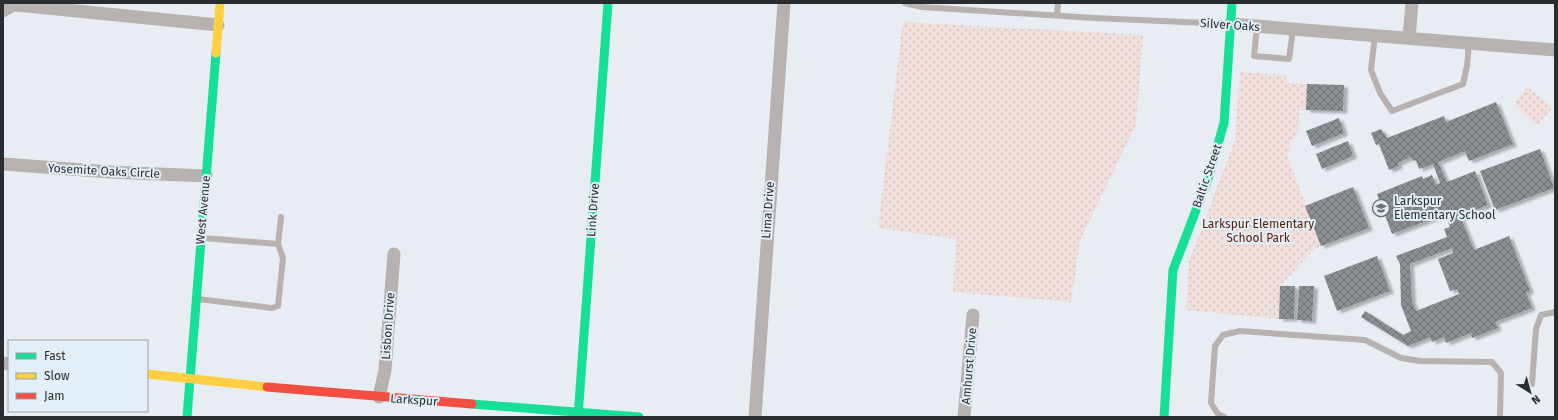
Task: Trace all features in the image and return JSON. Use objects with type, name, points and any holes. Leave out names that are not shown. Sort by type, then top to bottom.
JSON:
[{"type":"street","name":"West Avenue","points":[[186,417],[220,3]]},
{"type":"street","name":"Link Drive","points":[[578,414],[608,3]]},
{"type":"street","name":"Lima Drive","points":[[755,417],[784,3]]},
{"type":"street","name":"Baltic Street","points":[[1164,417],[1173,270],[1208,179],[1224,123],[1232,3]]},
{"type":"street","points":[[1409,38],[1412,3]]},
{"type":"street","points":[[3,11],[13,5],[218,25]]},
{"type":"street","name":"Silver Oaks","points":[[1230,24],[1555,50]]},
{"type":"street","name":"Yosemite Oaks Circle","points":[[3,164],[206,176]]},
{"type":"street","name":"Lisbon Drive","points":[[379,397],[385,370],[394,254]]},
{"type":"street","name":"Amhurst Drive","points":[[964,417],[973,315]]},
{"type":"street","name":"Larkspur","points":[[148,374],[379,397],[578,414],[639,417]]},
{"type":"lane","name":"Silver Oaks","points":[[905,3],[922,6],[1057,16],[1230,24]]},
{"type":"lane","points":[[1057,16],[1058,3]]},
{"type":"lane","points":[[1257,27],[1254,56],[1289,59],[1293,29]]},
{"type":"lane","points":[[1375,35],[1370,70],[1380,93],[1392,111],[1462,84],[1467,66],[1469,44]]},
{"type":"lane","points":[[196,299],[272,308],[278,306],[283,258],[278,244],[281,217]]},
{"type":"lane","points":[[201,238],[278,244]]},
{"type":"lane","points":[[1532,384],[1536,329],[1541,316],[1555,312]]},
{"type":"lane","points":[[1224,417],[1218,414],[1211,403],[1215,346],[1222,335],[1240,331],[1365,340],[1401,358],[1420,361],[1492,362],[1501,373],[1500,417]]},
{"type":"green space","points":[[903,22],[1143,35],[1136,125],[1080,240],[1071,302],[953,292],[956,239],[878,228]]},
{"type":"green space","name":"Larkspur Elementary School Park","points":[[1240,72],[1286,75],[1287,83],[1307,84],[1306,110],[1299,109],[1298,133],[1290,142],[1288,158],[1321,246],[1315,248],[1280,286],[1279,319],[1186,310],[1189,262],[1235,140]]},
{"type":"green space","points":[[1526,88],[1529,88],[1551,106],[1551,109],[1538,125],[1536,125],[1515,104]]},
{"type":"building","points":[[1307,84],[1344,85],[1343,111],[1306,110]]},
{"type":"building","points":[[1496,102],[1513,144],[1469,161],[1465,151],[1438,162],[1447,182],[1475,171],[1488,205],[1460,216],[1474,250],[1509,236],[1530,291],[1526,293],[1532,308],[1495,322],[1498,328],[1472,338],[1471,333],[1446,343],[1444,337],[1432,342],[1430,337],[1408,346],[1361,317],[1365,311],[1403,335],[1411,331],[1401,305],[1400,264],[1396,256],[1447,237],[1444,229],[1450,227],[1445,214],[1392,234],[1377,194],[1422,176],[1423,179],[1432,175],[1436,185],[1440,183],[1433,164],[1419,169],[1416,160],[1413,161],[1411,157],[1398,163],[1399,166],[1389,170],[1379,144],[1376,145],[1371,133],[1381,129],[1387,138],[1444,116],[1446,122]],"holes":[[[1452,248],[1453,253],[1438,259],[1450,291],[1457,289],[1459,294],[1416,311],[1412,301],[1410,264]]]},
{"type":"building","points":[[1339,118],[1344,133],[1312,146],[1306,131]]},
{"type":"building","points":[[1348,141],[1353,156],[1322,169],[1316,154]]},
{"type":"building","points":[[1540,149],[1554,188],[1495,210],[1480,171]]},
{"type":"building","points":[[1353,187],[1369,228],[1321,246],[1305,206]]},
{"type":"building","points":[[1377,256],[1390,291],[1337,311],[1324,276]]},
{"type":"building","points":[[1280,286],[1295,286],[1294,319],[1279,319]]},
{"type":"building","points":[[1299,286],[1314,286],[1312,321],[1297,320]]},
{"type":"traffic: fast","points":[[578,417],[608,3]]},
{"type":"traffic: fast","points":[[1164,417],[1173,270],[1208,179],[1224,123],[1232,3]]},
{"type":"traffic: fast","points":[[187,417],[216,53]]},
{"type":"traffic: fast","points":[[472,404],[639,417]]},
{"type":"traffic: slow","points":[[216,53],[220,3]]},
{"type":"traffic: slow","points":[[148,374],[267,387]]},
{"type":"traffic: jam","points":[[267,387],[472,404]]},
{"type":"place","name":"Larkspur Elementary School","points":[[1381,208]]}]
